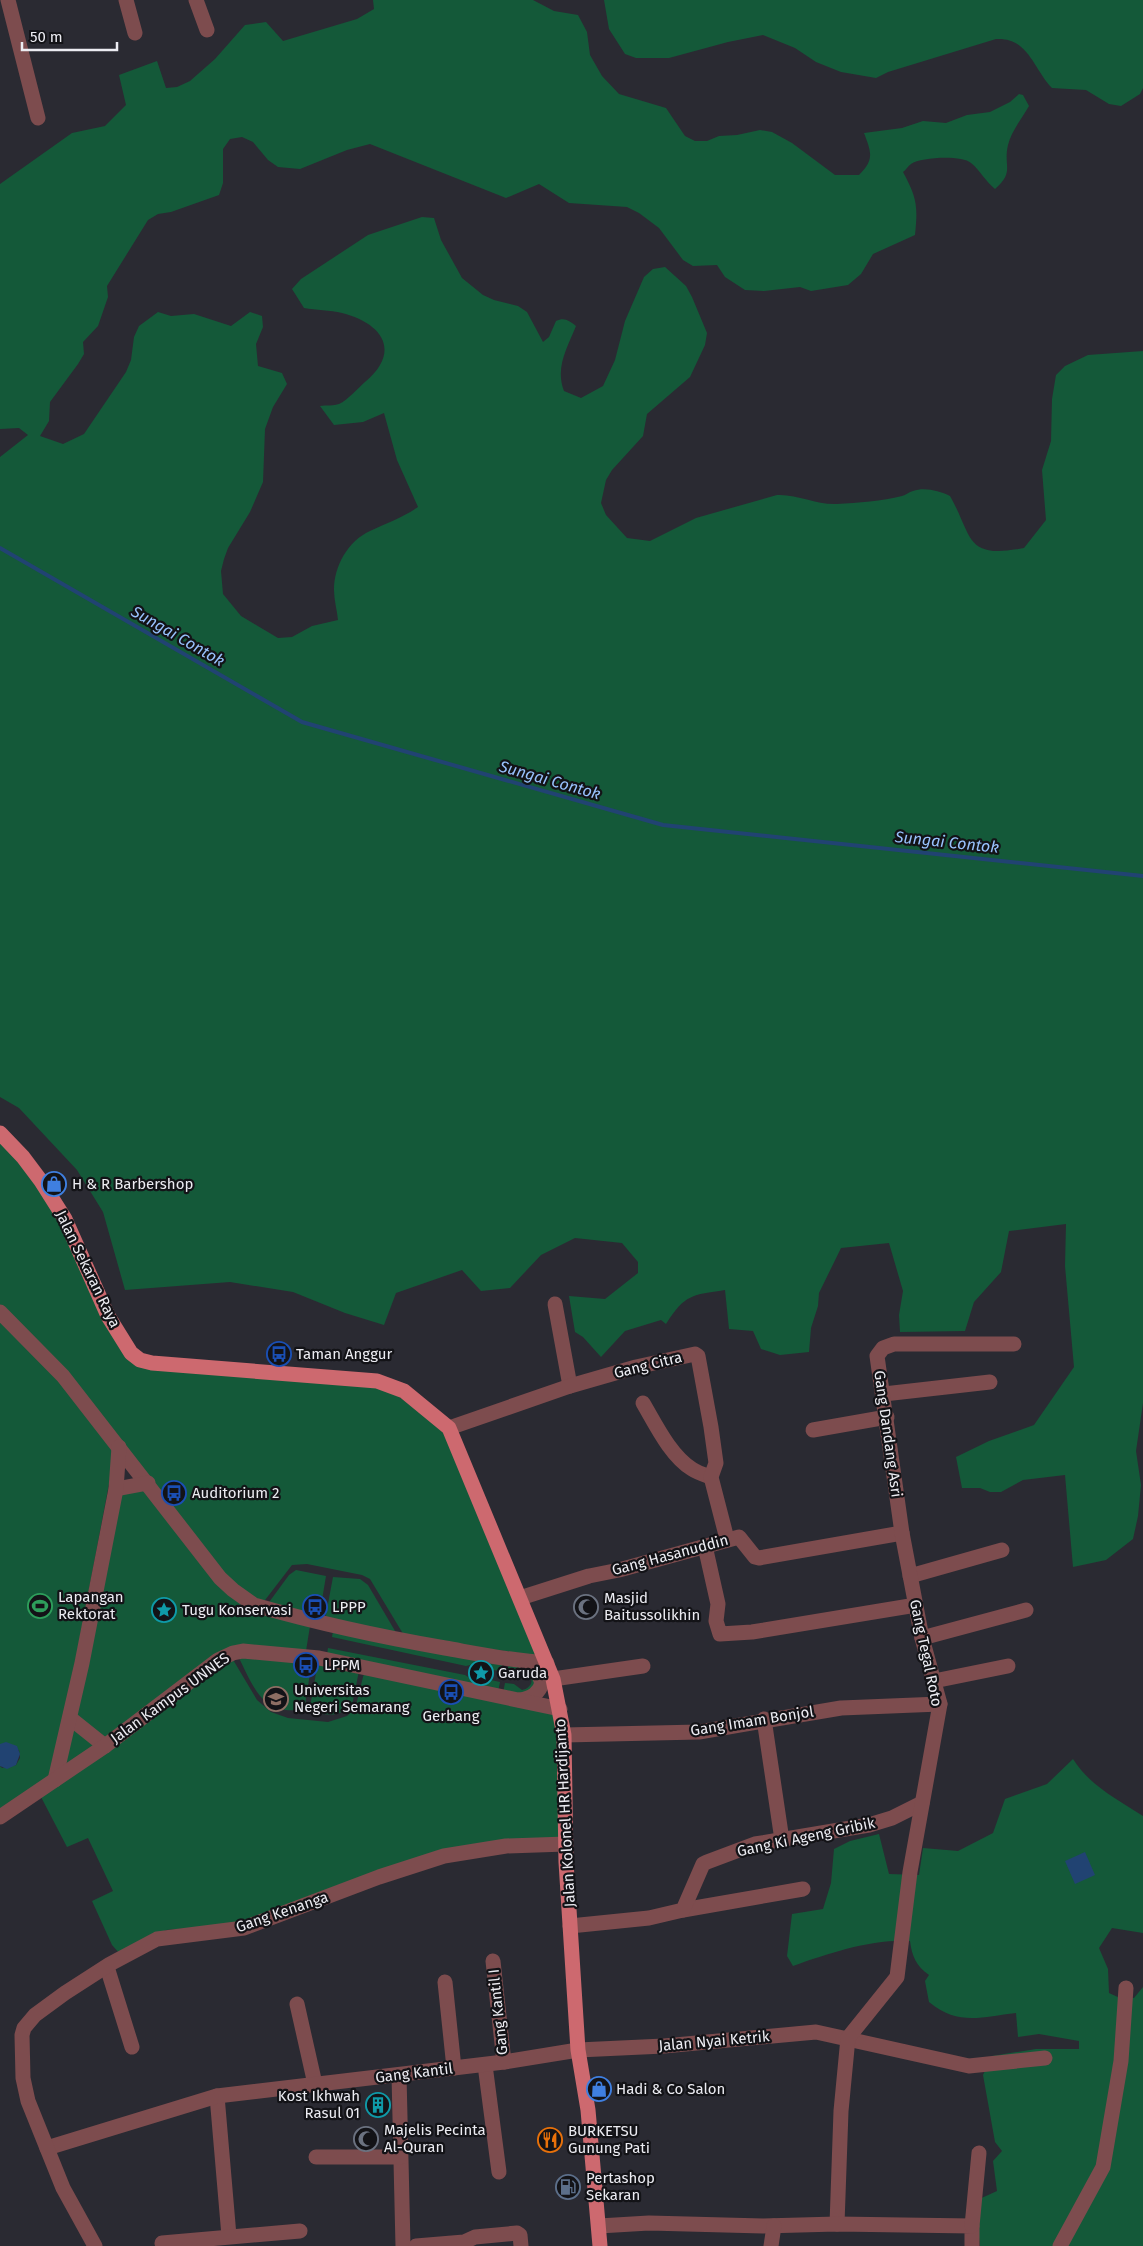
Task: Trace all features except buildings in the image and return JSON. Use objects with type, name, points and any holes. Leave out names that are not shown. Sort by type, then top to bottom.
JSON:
[{"type":"main road","name":"Jalan Sekaran Raya","points":[[0,1133],[23,1157],[46,1188],[65,1219],[108,1316],[131,1353],[140,1360],[152,1363],[378,1381],[404,1392]]},
{"type":"main road","name":"Jalan Kolonel HR Hardijanto","points":[[404,1392],[449,1428],[547,1663],[560,1709],[564,1735],[566,1844],[578,2050],[588,2110],[600,2246]]},
{"type":"street","points":[[8,0],[38,118]]},
{"type":"street","points":[[126,0],[135,33]]},
{"type":"street","points":[[196,0],[207,30]]},
{"type":"street","points":[[555,1304],[570,1386]]},
{"type":"street","points":[[0,1312],[63,1376],[220,1578],[254,1605],[318,1623],[404,1641],[527,1662],[547,1663]]},
{"type":"street","name":"Gang Dandang Asri","points":[[902,1533],[884,1394],[877,1356],[883,1348],[894,1344],[1014,1344]]},
{"type":"street","name":"Gang Citra","points":[[449,1428],[570,1386],[636,1367],[696,1354],[711,1426],[716,1463],[711,1477],[727,1539]]},
{"type":"street","points":[[884,1394],[990,1382]]},
{"type":"street","points":[[643,1403],[665,1440],[685,1463],[693,1470],[711,1477]]},
{"type":"street","points":[[813,1430],[887,1417]]},
{"type":"street","points":[[56,1780],[116,1489],[119,1447]]},
{"type":"street","points":[[116,1489],[148,1483]]},
{"type":"street","name":"Gang Hasanuddin","points":[[520,1598],[588,1576],[619,1570],[727,1539],[739,1537],[755,1557],[759,1558],[902,1533]]},
{"type":"street","name":"Gang Tegal Roto","points":[[848,2038],[897,1977],[922,1803],[940,1704],[922,1638],[902,1533]]},
{"type":"street","points":[[705,1546],[718,1604],[716,1621],[720,1634],[752,1632],[916,1605]]},
{"type":"street","points":[[910,1576],[1002,1550]]},
{"type":"street","points":[[922,1638],[1026,1610]]},
{"type":"street","name":"Jalan Kampus UNNES","points":[[0,1817],[104,1746],[218,1660],[233,1653],[243,1651],[320,1658],[560,1709]]},
{"type":"street","points":[[520,1700],[536,1693],[542,1682],[536,1668],[527,1662]]},
{"type":"street","points":[[553,1679],[643,1666]]},
{"type":"street","points":[[934,1681],[1008,1666]]},
{"type":"street","name":"Gang Imam Bonjol","points":[[564,1735],[699,1732],[841,1708],[940,1704]]},
{"type":"street","name":"Jalan Kampus UNNES","points":[[70,1718],[104,1746]]},
{"type":"street","points":[[764,1720],[782,1840]]},
{"type":"street","name":"Gang Ki Ageng Gribik","points":[[683,1910],[703,1864],[755,1844],[868,1825],[892,1818],[922,1803]]},
{"type":"street","name":"Gang Kenanga","points":[[95,2246],[63,2188],[28,2101],[23,2078],[24,2028],[49,2004],[107,1966],[157,1938],[244,1928],[379,1877],[444,1856],[506,1846],[566,1844]]},
{"type":"street","points":[[570,1926],[649,1918],[683,1910],[803,1889]]},
{"type":"street","name":"Gang Kantil I","points":[[493,1961],[504,2062]]},
{"type":"street","points":[[107,1966],[132,2047]]},
{"type":"street","points":[[446,1982],[454,2068]]},
{"type":"street","points":[[1060,2246],[1102,2167],[1121,2061],[1126,1988]]},
{"type":"street","points":[[297,2004],[315,2084]]},
{"type":"street","name":"Jalan Nyai Ketrik","points":[[578,2050],[664,2046],[816,2032],[969,2066],[1045,2058]]},
{"type":"street","points":[[837,2224],[841,2111],[848,2038]]},
{"type":"street","name":"Gang Kantil","points":[[47,2148],[217,2096],[485,2065],[578,2050]]},
{"type":"street","points":[[485,2065],[499,2172]]},
{"type":"street","points":[[399,2075],[403,2246]]},
{"type":"street","points":[[217,2096],[229,2236]]},
{"type":"street","points":[[972,2246],[964,2226],[979,2153]]},
{"type":"street","points":[[316,2158],[400,2157]]},
{"type":"street","points":[[599,2226],[649,2224],[774,2226],[837,2224],[964,2226]]},
{"type":"street","points":[[771,2246],[774,2226]]},
{"type":"street","points":[[162,2243],[201,2242],[229,2236],[300,2231]]},
{"type":"street","points":[[416,2246],[464,2242],[475,2238],[517,2233],[520,2236],[521,2246]]},
{"type":"green space","points":[[373,0],[533,0],[554,11],[578,15],[587,32],[590,55],[602,76],[619,94],[666,108],[685,136],[695,141],[707,141],[719,136],[737,135],[760,130],[772,132],[792,143],[835,175],[859,175],[868,164],[870,150],[864,133],[902,128],[923,121],[946,123],[967,115],[990,112],[1010,102],[1019,94],[1023,95],[1029,106],[1009,140],[1007,173],[995,189],[966,160],[941,158],[923,160],[911,164],[903,172],[914,196],[915,235],[873,254],[861,274],[848,285],[811,291],[800,287],[764,291],[745,290],[725,277],[717,265],[693,266],[683,260],[659,228],[639,213],[627,207],[569,203],[539,184],[506,198],[370,144],[347,150],[300,169],[278,167],[268,160],[253,142],[242,137],[230,139],[223,149],[223,183],[219,195],[171,212],[158,214],[148,220],[107,286],[108,297],[98,326],[83,342],[84,354],[50,402],[49,421],[40,436],[63,444],[84,434],[126,372],[131,360],[134,337],[139,326],[158,312],[171,316],[194,314],[231,326],[250,312],[262,316],[263,327],[256,344],[258,366],[282,373],[287,384],[273,407],[265,429],[263,482],[250,512],[228,548],[224,559],[221,571],[223,594],[241,616],[278,638],[292,637],[312,626],[338,620],[334,598],[335,581],[344,555],[355,541],[362,535],[418,507],[397,460],[384,413],[363,422],[334,425],[320,406],[339,404],[353,394],[376,371],[383,360],[385,349],[377,331],[356,318],[337,312],[304,308],[292,289],[301,279],[368,235],[422,217],[434,218],[441,240],[462,278],[483,295],[518,306],[527,312],[543,342],[549,337],[556,321],[569,321],[576,326],[563,358],[561,374],[564,391],[581,398],[603,386],[615,360],[625,321],[644,277],[653,269],[665,267],[686,286],[707,333],[705,345],[690,377],[647,414],[643,436],[612,470],[606,480],[601,503],[606,515],[627,538],[650,541],[696,518],[777,495],[837,504],[886,499],[902,496],[912,491],[927,490],[937,491],[950,496],[973,542],[980,547],[990,551],[1024,548],[1046,520],[1042,470],[1051,441],[1052,399],[1056,375],[1065,366],[1088,355],[1143,351],[1143,1403],[1136,1451],[1141,1485],[1138,1516],[1133,1539],[1106,1560],[1073,1567],[1065,1475],[1023,1480],[1001,1492],[990,1492],[980,1488],[962,1488],[956,1457],[989,1441],[1034,1425],[1074,1367],[1065,1266],[1066,1224],[1009,1231],[1001,1272],[974,1302],[965,1331],[900,1332],[899,1315],[903,1291],[889,1243],[841,1248],[819,1293],[818,1306],[811,1328],[809,1352],[780,1355],[761,1349],[753,1331],[729,1329],[725,1290],[697,1295],[684,1301],[666,1324],[661,1320],[625,1331],[601,1357],[583,1337],[575,1332],[569,1296],[605,1299],[638,1273],[638,1262],[622,1243],[575,1238],[541,1255],[510,1288],[481,1291],[462,1270],[396,1293],[384,1325],[345,1313],[293,1292],[230,1282],[125,1290],[103,1212],[77,1170],[19,1108],[0,1097],[0,457],[28,435],[19,428],[0,429],[0,184],[72,133],[105,126],[126,105],[119,75],[157,61],[166,88],[177,87],[190,81],[215,59],[245,25],[266,22],[283,41],[357,19],[374,9]]},
{"type":"green space","points":[[604,0],[1143,0],[1143,88],[1140,94],[1121,106],[1109,104],[1086,90],[1052,88],[1023,48],[1007,40],[996,39],[888,72],[876,78],[841,72],[816,62],[795,48],[763,35],[728,42],[669,58],[636,58],[625,54],[609,29]]},
{"type":"green space","points":[[0,1141],[37,1182],[130,1358],[376,1387],[398,1396],[445,1431],[540,1656],[405,1637],[370,1579],[362,1575],[307,1564],[292,1565],[262,1604],[224,1575],[0,1308]]},
{"type":"green space","points":[[0,1318],[60,1379],[116,1447],[53,1779],[0,1813],[0,1766],[2,1768],[16,1765],[20,1758],[19,1750],[0,1744]]},
{"type":"green space","points":[[147,1485],[221,1582],[310,1626],[306,1651],[251,1646],[105,1741],[73,1718],[119,1492]]},
{"type":"green space","points":[[296,1570],[326,1576],[319,1618],[267,1605],[289,1575]]},
{"type":"green space","points":[[333,1577],[360,1579],[368,1585],[398,1636],[325,1620]]},
{"type":"green space","points":[[333,1631],[503,1661],[501,1671],[493,1670],[484,1662],[466,1666],[332,1637]]},
{"type":"green space","points":[[328,1648],[465,1675],[480,1685],[491,1680],[500,1682],[498,1692],[327,1655]]},
{"type":"green space","points":[[238,1656],[312,1661],[304,1711],[280,1709],[265,1701],[249,1679]]},
{"type":"green space","points":[[232,1658],[257,1700],[271,1712],[288,1718],[328,1722],[347,1716],[355,1709],[364,1673],[550,1711],[556,1719],[561,1837],[482,1847],[237,1924],[166,1930],[120,1954],[112,1945],[92,1901],[113,1891],[88,1838],[67,1847],[40,1795]]},
{"type":"green space","points":[[318,1662],[359,1671],[352,1705],[342,1712],[327,1715],[309,1712]]},
{"type":"green space","points":[[509,1662],[525,1665],[537,1683],[527,1694],[503,1693],[505,1683],[514,1684],[522,1690],[529,1686],[531,1682],[530,1677],[526,1674],[507,1673]]},
{"type":"green space","points":[[71,1725],[99,1746],[60,1772]]},
{"type":"green space","points":[[1073,1759],[1087,1777],[1114,1798],[1143,1816],[1143,1933],[1112,1928],[1099,1948],[1108,1969],[1109,1993],[1120,1998],[1134,1998],[1143,1987],[1143,2246],[980,2246],[975,2201],[997,2191],[993,2161],[1002,2151],[995,2142],[983,2075],[992,2056],[1036,2049],[1079,2049],[1079,2041],[1039,2034],[1018,2037],[1016,2013],[970,2018],[960,2017],[940,2010],[929,2002],[925,1981],[929,1975],[915,1960],[910,1941],[880,1942],[836,1952],[793,1966],[787,1956],[792,1914],[823,1909],[831,1883],[834,1849],[850,1841],[879,1834],[889,1874],[919,1875],[923,1848],[958,1851],[993,1833],[1005,1799],[1047,1784]]},
{"type":"water","points":[[164,1600],[171,1603],[174,1610],[171,1617],[164,1620],[157,1617],[154,1610],[157,1603]]},
{"type":"water","points":[[6,1742],[17,1746],[20,1754],[16,1765],[7,1769],[0,1766],[0,1744]]},
{"type":"water","points":[[1085,1852],[1095,1875],[1075,1884],[1065,1861]]},
{"type":"waterway","name":"Sungai Contok","points":[[0,548],[302,722],[663,825],[1143,876]]},
{"type":"place","name":"H & R Barbershop","points":[[54,1184]]},
{"type":"place","name":"Taman Anggur","points":[[279,1354]]},
{"type":"place","name":"Auditorium 2","points":[[174,1493]]},
{"type":"place","name":"Lapangan Rektorat","points":[[40,1606]]},
{"type":"place","name":"LPPP","points":[[315,1607]]},
{"type":"place","name":"Masjid Baitussolikhin","points":[[586,1607]]},
{"type":"place","name":"Tugu Konservasi","points":[[164,1610]]},
{"type":"place","name":"LPPM","points":[[306,1665]]},
{"type":"place","name":"Garuda","points":[[481,1673]]},
{"type":"place","name":"Gerbang","points":[[451,1692]]},
{"type":"place","name":"Universitas Negeri Semarang","points":[[276,1699]]},
{"type":"place","name":"Hadi & Co Salon","points":[[599,2089]]},
{"type":"place","name":"Kost Ikhwah Rasul 01","points":[[378,2105]]},
{"type":"place","name":"Majelis Pecinta Al-Quran","points":[[366,2139]]},
{"type":"place","name":"BURKETSU Gunung Pati","points":[[550,2140]]},
{"type":"place","name":"Pertashop Sekaran","points":[[568,2187]]}]
